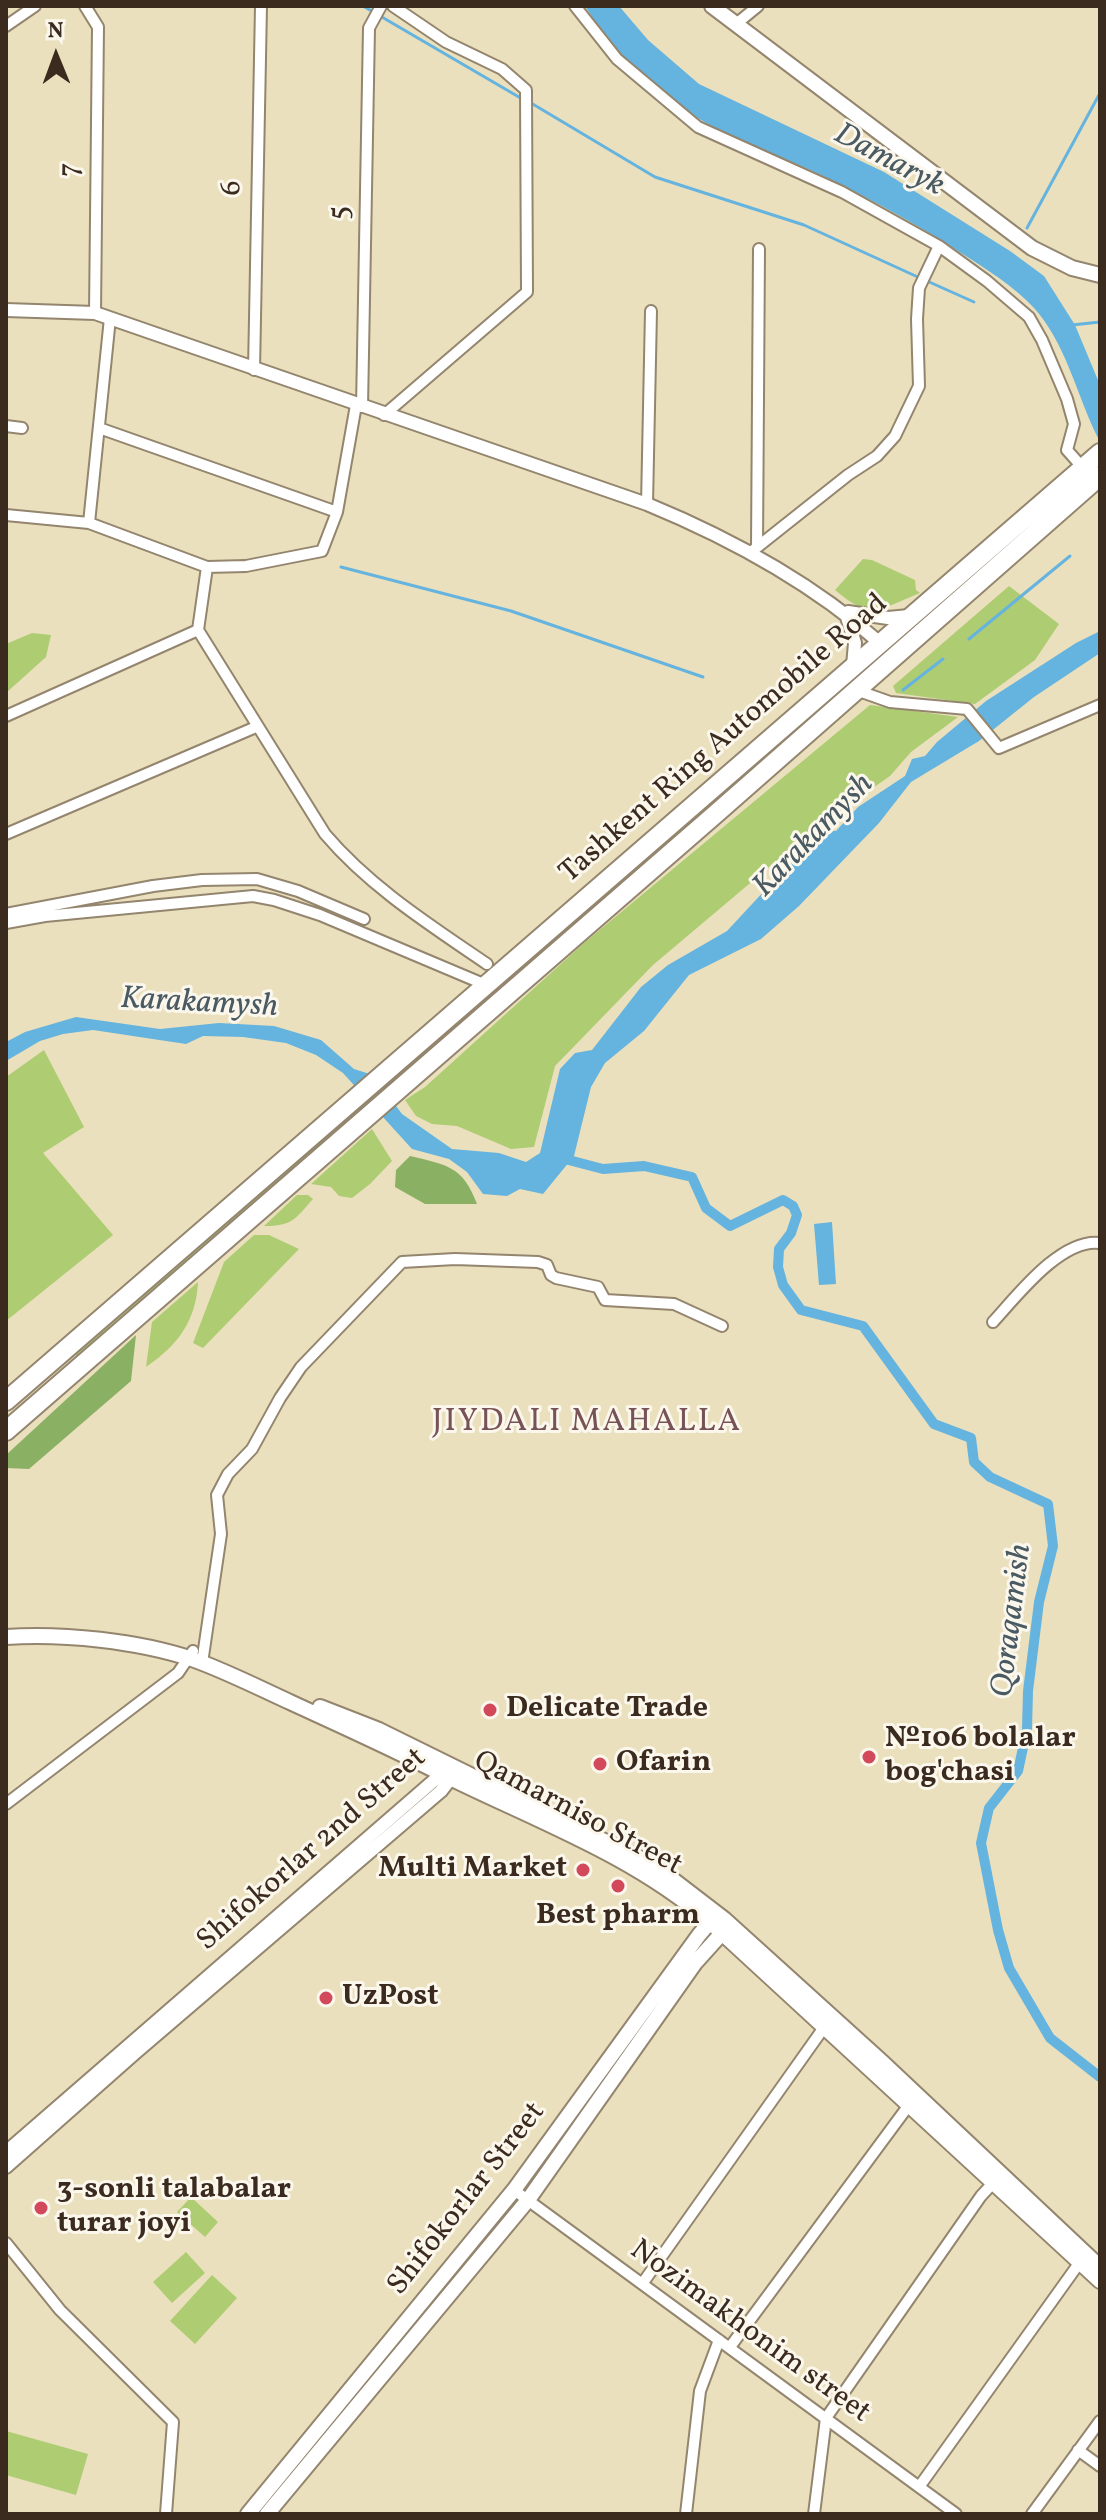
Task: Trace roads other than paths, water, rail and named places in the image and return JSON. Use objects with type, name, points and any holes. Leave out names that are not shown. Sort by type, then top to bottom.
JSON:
[{"type":"highway","name":"Tashkent Ring Automobile Road","points":[[56,1357],[912,615],[1094,464]]},
{"type":"highway","name":"Tashkent Ring Automobile Road","points":[[71,1374],[894,657],[1094,464]]},
{"type":"highway","points":[[880,643],[894,657]]},
{"type":"highway","points":[[705,794],[719,811]]},
{"type":"highway","points":[[6,1401],[56,1357],[71,1374],[6,1431]]},
{"type":"main road","points":[[712,6],[1032,248],[1062,264],[1100,275]]},
{"type":"main road","name":"Qamarniso Street","points":[[6,1628],[32,1626],[112,1637],[197,1657],[379,1730],[448,1772],[647,1861],[882,2062],[1100,2267]]},
{"type":"main road","name":"Qamarniso Street","points":[[6,1637],[112,1637]]},
{"type":"main road","name":"Qamarniso Street","points":[[719,1925],[1100,2281]]},
{"type":"main road","name":"Shifokorlar Street","points":[[248,2514],[514,2190],[719,1925]]},
{"type":"main road","name":"Shifokorlar Street","points":[[267,2514],[528,2200],[719,1925]]},
{"type":"street","points":[[6,26],[35,6]]},
{"type":"street","name":"7","points":[[85,6],[98,27],[95,313]]},
{"type":"street","name":"6","points":[[254,370],[261,6]]},
{"type":"street","points":[[384,415],[527,292],[526,90],[502,69],[446,42],[393,6]]},
{"type":"street","points":[[575,6],[617,59],[698,127],[842,192],[939,246],[1029,317],[1067,399],[1074,424],[1067,450],[1094,464]]},
{"type":"street","points":[[736,24],[758,6]]},
{"type":"street","name":"5","points":[[207,567],[246,566],[322,551],[337,512],[359,406],[369,28],[380,7]]},
{"type":"street","points":[[754,550],[848,475],[877,456],[895,436],[919,386],[919,288],[939,246]]},
{"type":"street","points":[[754,550],[759,249]]},
{"type":"street","points":[[6,310],[95,313],[647,504],[754,550],[845,611],[880,643]]},
{"type":"street","points":[[647,504],[651,311]]},
{"type":"street","points":[[89,523],[110,318]]},
{"type":"street","points":[[6,426],[22,428]]},
{"type":"street","points":[[99,428],[337,512]]},
{"type":"street","points":[[6,515],[89,523],[207,567],[198,630],[325,834],[342,854],[403,906],[487,964]]},
{"type":"street","points":[[845,611],[888,618],[912,615]]},
{"type":"street","points":[[845,611],[855,643],[853,666]]},
{"type":"street","points":[[6,716],[198,630]]},
{"type":"street","points":[[856,690],[890,702],[967,709],[998,746],[1100,705]]},
{"type":"street","points":[[6,834],[256,727]]},
{"type":"street","points":[[6,914],[153,886],[202,880],[257,879],[298,891],[364,919]]},
{"type":"street","points":[[6,923],[45,916],[253,896],[320,915],[486,985]]},
{"type":"street","points":[[993,1322],[1048,1262],[1081,1245],[1100,1243]]},
{"type":"street","points":[[6,1804],[197,1657],[221,1534],[217,1495],[228,1474],[252,1449],[301,1367],[402,1262],[455,1259],[544,1264],[556,1278],[598,1287],[605,1300],[674,1304],[722,1326]]},
{"type":"street","name":"Shifokorlar 2nd Street","points":[[6,2152],[448,1772]]},
{"type":"street","name":"Shifokorlar 2nd Street","points":[[6,2167],[446,1787],[448,1772]]},
{"type":"street","points":[[642,2284],[825,2026]]},
{"type":"street","points":[[730,2347],[909,2105]]},
{"type":"street","points":[[814,2514],[826,2418],[981,2196],[994,2182]]},
{"type":"street","name":"Nozimakhonim street","points":[[514,2190],[956,2514]]},
{"type":"street","points":[[6,2243],[60,2310],[173,2422],[166,2514]]},
{"type":"street","points":[[919,2487],[1080,2262]]},
{"type":"street","points":[[686,2514],[700,2391],[719,2340]]},
{"type":"street","points":[[1032,2514],[1100,2421]]},
{"type":"street","points":[[1078,2450],[1100,2466]]},
{"type":"water","points":[[585,6],[619,6],[648,40],[699,84],[884,172],[1010,251],[1044,276],[1075,325],[1100,385],[1100,437],[1055,337],[1018,292],[893,212],[823,176],[730,136],[684,109],[651,84],[622,55]]},
{"type":"water","points":[[1100,631],[1100,653],[1034,697],[979,741],[911,782],[879,823],[799,906],[761,939],[689,975],[644,1031],[605,1063],[591,1087],[574,1156],[543,1194],[520,1189],[507,1196],[483,1194],[467,1172],[449,1159],[412,1149],[343,1073],[316,1055],[286,1043],[203,1036],[186,1044],[93,1030],[40,1041],[6,1061],[6,1042],[25,1032],[76,1017],[160,1029],[219,1023],[274,1026],[321,1040],[354,1069],[373,1075],[402,1114],[452,1149],[499,1153],[526,1162],[540,1153],[560,1069],[575,1053],[592,1050],[641,987],[668,965],[727,931],[791,862],[827,830],[836,831],[858,807],[905,776],[912,759],[925,756],[986,701]]},
{"type":"water","points":[[832,1222],[836,1284],[819,1285],[814,1224]]},
{"type":"waterway","points":[[363,6],[524,100]]},
{"type":"waterway","points":[[1027,228],[1100,93]]},
{"type":"waterway","points":[[531,103],[655,177],[804,225],[920,278]]},
{"type":"waterway","points":[[927,281],[974,302]]},
{"type":"waterway","points":[[1072,325],[1100,322]]},
{"type":"waterway","points":[[969,639],[1070,556]]},
{"type":"waterway","points":[[341,567],[511,611],[703,677]]},
{"type":"waterway","points":[[903,690],[943,659]]},
{"type":"waterway","name":"Qoraqamish","points":[[561,1158],[603,1169],[644,1166],[692,1177],[706,1208],[730,1226],[783,1200],[793,1206],[797,1215],[791,1233],[779,1249],[778,1267],[783,1285],[801,1310],[863,1326],[934,1424],[971,1438],[974,1462],[990,1477],[1048,1504],[1053,1546],[1039,1602],[1028,1691],[1027,1729],[1018,1771],[989,1808],[981,1843],[998,1930],[1009,1968],[1050,2038],[1100,2077]]},
{"type":"place","name":"Delicate Trade","points":[[490,1710]]},
{"type":"place","name":"№106 bolalar bog'chasi","points":[[869,1757]]},
{"type":"place","name":"Ofarin","points":[[600,1764]]},
{"type":"place","name":"Multi Market","points":[[583,1870]]},
{"type":"place","name":"Best pharm","points":[[618,1886]]},
{"type":"place","name":"UzPost","points":[[326,1998]]},
{"type":"place","name":"3-sonli talabalar turar joyi","points":[[41,2208]]},
{"type":"district","name":"JIYDALI MAHALLA","points":[[587,1424]]},
{"type":"water label","name":"Damaryk","points":[[888,162]]},
{"type":"water label","name":"Karakamysh","points":[[815,837]]},
{"type":"water label","name":"Karakamysh","points":[[199,1005]]}]
